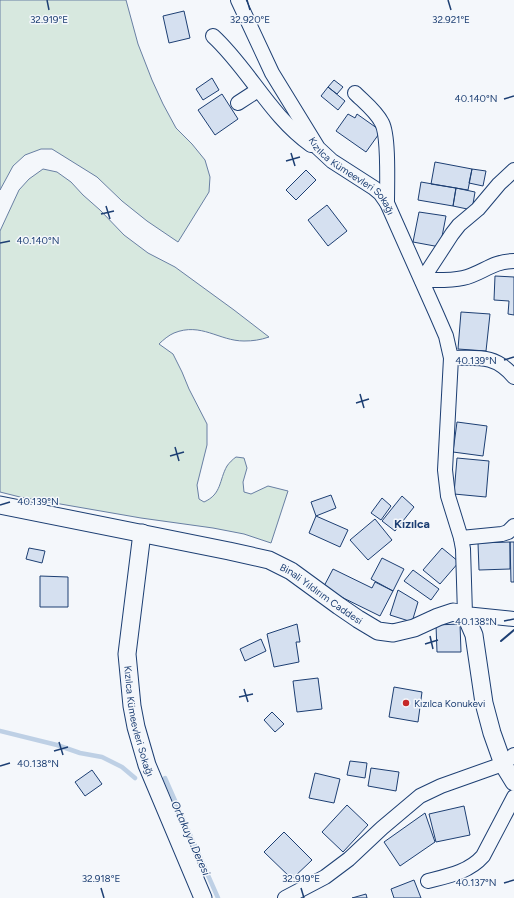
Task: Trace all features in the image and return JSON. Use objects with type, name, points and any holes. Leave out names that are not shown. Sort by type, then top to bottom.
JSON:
[{"type":"street","name":"Kızılca Kümeevleri Sokağı","points":[[238,0],[272,73],[308,134],[322,154],[374,188],[380,193],[387,203],[446,336],[451,358],[445,464],[446,482],[448,496],[461,538],[464,560],[466,614]]},
{"type":"street","points":[[213,36],[233,56],[258,90],[287,124],[322,154]]},
{"type":"street","points":[[238,103],[258,90]]},
{"type":"street","points":[[355,93],[377,115],[384,126],[386,145],[387,203]]},
{"type":"street","points":[[422,280],[459,225],[478,209],[499,184],[514,170]]},
{"type":"street","points":[[422,280],[463,278],[494,264],[504,261],[514,261]]},
{"type":"street","points":[[451,358],[490,359],[504,367],[514,377]]},
{"type":"street","name":"Binali Yıldırım Caddesi","points":[[0,505],[269,560],[292,571],[339,606],[378,631],[393,633],[414,628],[453,612],[466,614]]},
{"type":"street","points":[[461,538],[502,534],[508,532],[514,526]]},
{"type":"street","name":"Kızılca Kümeevleri Sokağı","points":[[142,534],[127,654],[132,706],[136,727],[147,764],[204,898]]},
{"type":"street","points":[[514,619],[466,614],[474,635],[484,703],[492,733],[508,760],[514,782]]},
{"type":"street","points":[[285,898],[325,876],[349,859],[382,828],[420,796],[441,786],[508,760]]},
{"type":"street","points":[[428,881],[467,870],[477,863],[483,856],[514,797]]},
{"type":"shaded area","points":[[0,0],[126,0],[138,44],[163,104],[176,128],[205,160],[210,177],[209,192],[178,242],[147,221],[122,201],[97,177],[52,149],[41,149],[25,155],[13,166],[0,190]]},
{"type":"shaded area","points":[[43,169],[57,172],[71,182],[124,235],[148,253],[175,267],[269,337],[244,341],[201,331],[184,330],[172,334],[159,344],[173,354],[207,424],[207,445],[197,485],[199,499],[204,502],[210,499],[217,491],[227,466],[236,457],[244,458],[247,468],[243,482],[244,492],[251,494],[268,486],[288,491],[271,543],[244,534],[213,528],[141,518],[20,497],[0,492],[0,231],[19,190],[29,179]]},
{"type":"building","points":[[184,11],[190,38],[169,43],[163,16]]},
{"type":"building","points":[[212,78],[219,90],[203,100],[196,89]]},
{"type":"building","points":[[334,80],[343,87],[337,94],[328,87]]},
{"type":"building","points":[[328,87],[345,101],[338,110],[321,96]]},
{"type":"building","points":[[222,94],[238,119],[215,135],[198,110]]},
{"type":"building","points":[[348,114],[355,118],[357,114],[381,131],[366,152],[336,131]]},
{"type":"building","points":[[435,162],[472,169],[468,190],[431,184]]},
{"type":"building","points":[[472,169],[486,171],[483,186],[469,183]]},
{"type":"building","points":[[306,170],[316,180],[296,200],[286,190]]},
{"type":"building","points":[[421,182],[456,188],[453,206],[418,200]]},
{"type":"building","points":[[456,188],[475,192],[472,210],[453,206]]},
{"type":"building","points":[[327,205],[347,231],[328,246],[308,220]]},
{"type":"building","points":[[419,212],[446,216],[440,247],[413,242]]},
{"type":"building","points":[[495,276],[514,277],[514,315],[508,314],[509,301],[494,300]]},
{"type":"building","points":[[461,312],[490,314],[486,351],[458,349]]},
{"type":"building","points":[[457,422],[487,426],[483,456],[453,452]]},
{"type":"building","points":[[457,458],[489,461],[486,497],[454,494]]},
{"type":"building","points":[[331,495],[336,508],[316,516],[311,502]]},
{"type":"building","points":[[402,496],[414,507],[395,531],[382,521]]},
{"type":"building","points":[[382,498],[391,506],[381,520],[371,513]]},
{"type":"building","points":[[316,516],[348,530],[340,547],[309,533]]},
{"type":"building","points":[[375,519],[392,540],[368,560],[350,540]]},
{"type":"building","points":[[510,542],[510,569],[479,570],[478,543]]},
{"type":"building","points":[[510,542],[514,542],[514,582],[511,582]]},
{"type":"building","points":[[29,548],[45,551],[42,563],[26,559]]},
{"type":"building","points":[[442,548],[459,562],[440,584],[423,570]]},
{"type":"building","points":[[382,558],[404,569],[393,591],[371,579]]},
{"type":"building","points":[[333,569],[372,588],[375,582],[393,591],[380,616],[323,588]]},
{"type":"building","points":[[413,570],[439,589],[431,600],[404,581]]},
{"type":"building","points":[[40,576],[68,577],[68,607],[40,607]]},
{"type":"building","points":[[398,590],[418,602],[412,622],[390,615]]},
{"type":"building","points":[[297,624],[300,642],[296,642],[299,662],[274,667],[267,634]]},
{"type":"building","points":[[460,624],[461,652],[437,652],[436,625]]},
{"type":"building","points":[[261,639],[266,651],[245,661],[240,649]]},
{"type":"building","points":[[318,678],[322,709],[297,712],[293,681]]},
{"type":"building","name":"Kızılca Konukevi","points":[[394,687],[422,692],[418,722],[389,717]]},
{"type":"building","points":[[272,712],[284,724],[275,732],[264,720]]},
{"type":"building","points":[[350,761],[367,763],[365,778],[347,775]]},
{"type":"building","points":[[371,768],[399,772],[396,791],[368,786]]},
{"type":"building","points":[[92,770],[102,784],[85,796],[75,782]]},
{"type":"building","points":[[315,773],[340,779],[334,803],[309,798]]},
{"type":"building","points":[[347,805],[368,825],[343,852],[322,832]]},
{"type":"building","points":[[464,806],[470,835],[436,842],[429,814]]},
{"type":"building","points":[[425,813],[435,842],[400,866],[384,842]]},
{"type":"building","points":[[284,832],[312,860],[292,879],[264,852]]},
{"type":"building","points":[[414,880],[421,898],[394,898],[391,889]]},
{"type":"building","points":[[366,894],[367,898],[352,898]]},
{"type":"waterway","name":"Ortakuyu Deresi","points":[[0,731],[57,745],[80,753],[102,757],[122,767],[135,778]]},
{"type":"waterway","name":"Ortakuyu Deresi","points":[[165,778],[218,898]]},
{"type":"wall","points":[[501,641],[514,630]]},
{"type":"place","name":"Kızılca Konukevi","points":[[406,703]]},
{"type":"district","name":"Kızılca","points":[[412,524]]}]
